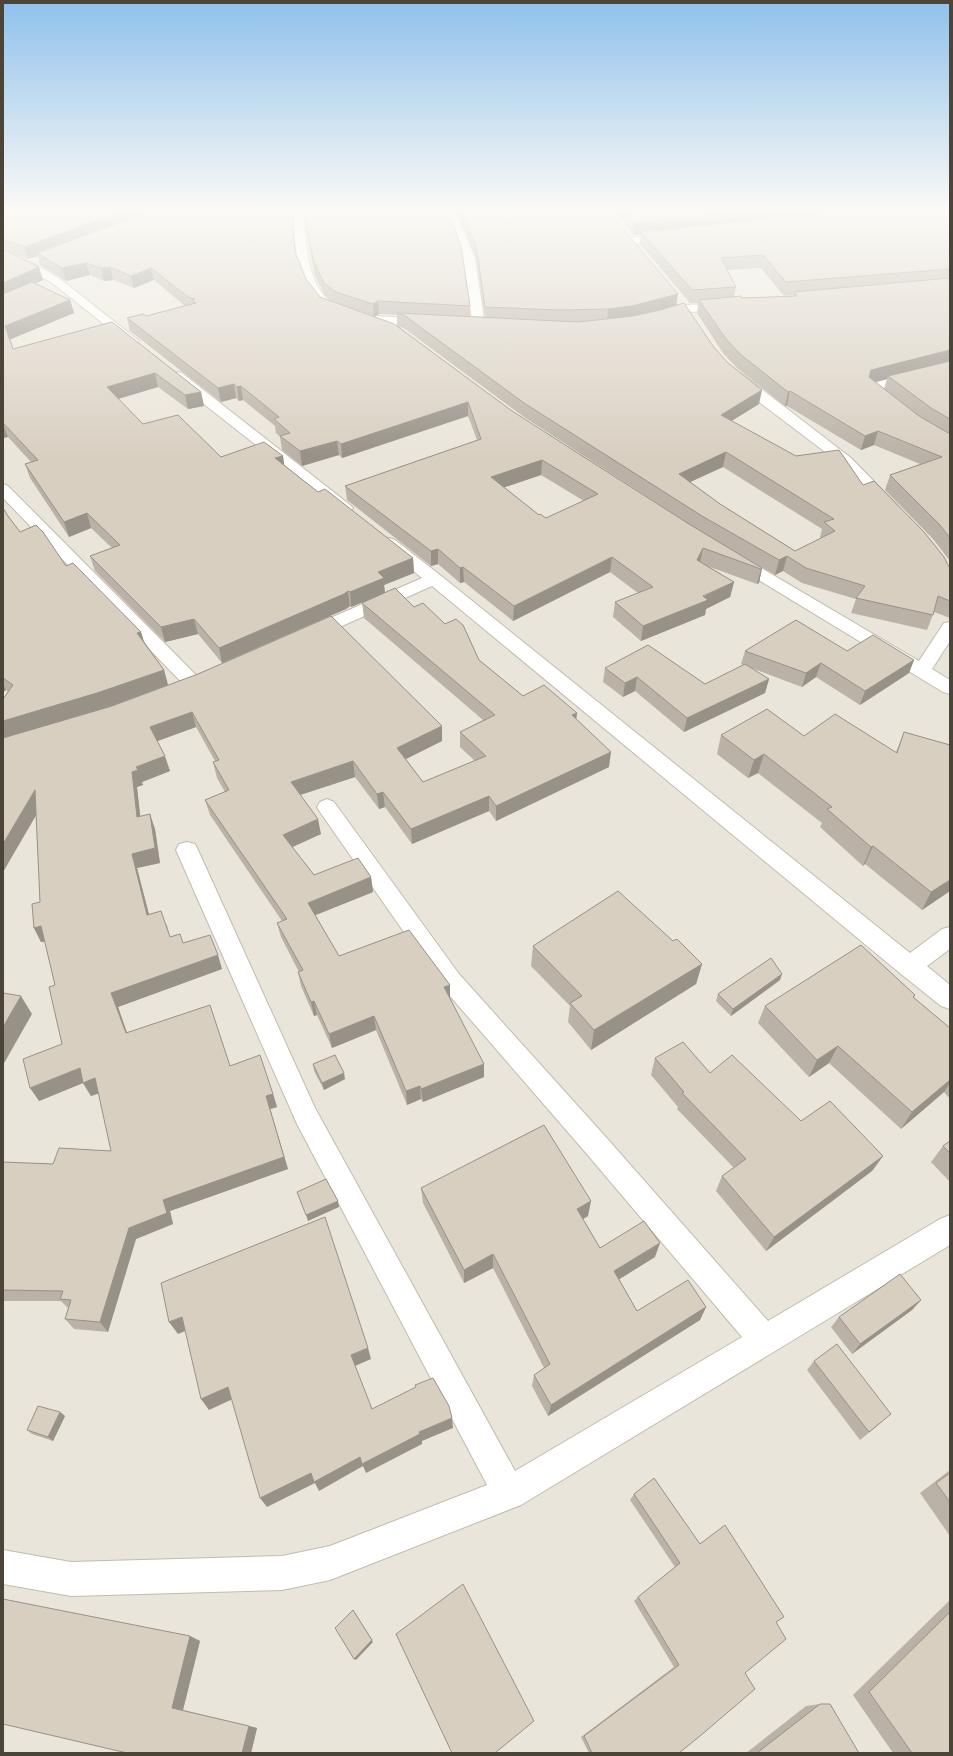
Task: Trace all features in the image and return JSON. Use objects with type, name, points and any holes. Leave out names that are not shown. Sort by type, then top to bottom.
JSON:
[{"type":"street","points":[[62,293],[145,351]]},
{"type":"street","points":[[316,293],[327,306],[400,334]]},
{"type":"street","points":[[464,325],[483,326],[476,293]]},
{"type":"street","points":[[676,298],[694,321]]},
{"type":"street","points":[[650,320],[665,317],[686,309],[739,306]]},
{"type":"street","points":[[359,319],[442,324]]},
{"type":"street","points":[[163,365],[360,520]]},
{"type":"street","points":[[726,366],[748,387],[846,461],[899,515]]},
{"type":"street","points":[[903,413],[874,390],[873,387],[950,368]]},
{"type":"street","points":[[3,489],[194,684]]},
{"type":"street","points":[[379,535],[908,967],[950,999]]},
{"type":"street","points":[[720,550],[950,688]]},
{"type":"street","points":[[296,640],[434,579]]},
{"type":"street","points":[[922,670],[950,627]]},
{"type":"street","points":[[326,807],[451,981],[595,1144],[764,1340]]},
{"type":"street","points":[[187,850],[306,1116],[509,1493]]},
{"type":"street","points":[[908,967],[950,936]]},
{"type":"street","points":[[3,1568],[71,1579],[282,1573],[330,1563],[509,1493],[950,1229]]},
{"type":"shaded area","points":[[3,293],[950,293],[950,1753],[3,1753]]},
{"type":"building","points":[[55,293],[70,300],[5,326],[13,349],[112,322],[201,392],[185,395],[155,373],[107,387],[143,424],[178,415],[221,457],[264,442],[283,456],[275,458],[318,492],[325,489],[413,558],[378,572],[384,578],[350,592],[348,591],[219,648],[194,619],[161,627],[90,556],[120,545],[87,513],[64,522],[25,464],[38,460],[3,423],[3,294]]},
{"type":"building","points":[[183,293],[317,293],[320,297],[394,324],[512,411],[689,524],[762,568],[761,569],[703,548],[697,560],[734,582],[703,596],[708,600],[643,626],[615,602],[653,587],[612,557],[514,606],[463,567],[460,568],[438,549],[431,551],[345,486],[481,439],[468,402],[341,444],[337,441],[300,451],[280,436],[290,433],[274,419],[279,417],[241,386],[237,387],[234,384],[218,388],[127,318],[143,314],[146,316],[196,303],[192,300],[195,299],[188,297]],"holes":[[[542,460],[598,494],[546,518],[540,514],[539,515],[491,477]]]},
{"type":"building","points":[[339,293],[468,293],[470,306],[378,301],[373,304]]},
{"type":"building","points":[[483,293],[678,294],[632,306],[608,309],[559,310],[485,307]]},
{"type":"building","points":[[795,293],[950,293],[950,350],[871,370],[869,377],[919,416],[950,434],[950,538],[939,524],[890,475],[942,457],[878,431],[865,436],[790,391],[788,392],[740,354],[726,339],[699,300],[741,296],[742,298],[797,296]]},
{"type":"building","points":[[684,303],[713,346],[727,362],[762,390],[721,415],[796,456],[839,450],[863,485],[874,481],[924,532],[944,557],[950,567],[950,601],[938,596],[933,615],[856,598],[865,586],[806,568],[787,556],[779,560],[702,516],[524,403],[404,315],[397,313],[578,322],[633,316]],"holes":[[[726,452],[834,519],[824,522],[835,531],[795,551],[720,504],[679,474]]]},
{"type":"building","points":[[950,361],[950,419],[931,408],[888,376]]},
{"type":"building","points":[[3,508],[20,532],[36,525],[43,532],[66,566],[73,563],[141,632],[137,633],[164,670],[97,693],[3,721],[3,699],[13,685],[3,678]]},
{"type":"building","points":[[395,588],[414,607],[423,603],[445,624],[456,619],[463,625],[479,660],[523,696],[544,685],[577,713],[572,715],[611,752],[496,806],[489,796],[411,829],[383,792],[377,794],[353,761],[291,782],[318,819],[283,835],[314,875],[358,858],[371,877],[308,903],[339,956],[409,930],[450,985],[444,987],[484,1064],[421,1089],[420,1086],[406,1091],[374,1016],[329,1034],[314,1001],[311,1002],[298,972],[303,970],[277,923],[287,919],[205,800],[229,790],[213,762],[219,760],[192,712],[150,727],[165,756],[136,767],[138,770],[132,772],[137,817],[150,814],[155,848],[132,854],[147,915],[161,911],[170,937],[180,934],[183,943],[210,935],[218,955],[111,993],[126,1033],[210,1005],[230,1066],[260,1055],[273,1094],[266,1096],[284,1157],[163,1200],[167,1213],[129,1228],[100,1322],[65,1319],[71,1300],[60,1299],[63,1291],[3,1290],[3,1162],[53,1164],[59,1148],[111,1151],[95,1078],[83,1083],[80,1068],[30,1088],[23,1059],[62,1044],[49,987],[55,985],[41,926],[34,928],[32,904],[40,902],[35,790],[3,844],[3,738],[112,706],[198,674],[331,616],[442,726],[397,748],[423,782],[486,756],[460,732],[495,715],[362,603]]},
{"type":"building","points":[[796,620],[847,651],[873,635],[914,660],[865,691],[821,663],[806,673],[745,651]]},
{"type":"building","points":[[648,645],[705,684],[745,664],[769,679],[687,718],[637,677],[625,683],[605,668]]},
{"type":"building","points":[[767,709],[804,736],[835,714],[897,753],[904,732],[950,745],[950,880],[931,892],[873,846],[871,847],[827,809],[832,807],[764,754],[754,760],[721,735]]},
{"type":"building","points":[[618,891],[673,941],[677,939],[702,964],[594,1030],[570,1003],[582,996],[533,946]]},
{"type":"building","points":[[861,945],[915,995],[913,997],[950,1028],[950,1080],[912,1112],[838,1046],[817,1060],[765,1006]]},
{"type":"building","points":[[771,958],[782,974],[733,1009],[718,994]]},
{"type":"building","points":[[3,993],[21,996],[3,1027]]},
{"type":"building","points":[[683,1042],[710,1073],[732,1055],[801,1121],[830,1101],[883,1156],[774,1237],[722,1176],[746,1159],[682,1093],[684,1092],[655,1058]]},
{"type":"building","points":[[335,1055],[344,1073],[322,1083],[313,1064]]},
{"type":"building","points":[[544,1125],[591,1201],[577,1209],[600,1248],[644,1221],[660,1243],[614,1271],[637,1311],[688,1280],[706,1307],[551,1405],[534,1375],[550,1364],[493,1254],[464,1270],[421,1188]]},
{"type":"building","points":[[950,1141],[950,1153],[943,1146]]},
{"type":"building","points":[[326,1179],[338,1201],[306,1215],[297,1192]]},
{"type":"building","points":[[325,1217],[368,1348],[351,1355],[372,1409],[416,1387],[415,1385],[433,1378],[449,1406],[452,1418],[419,1432],[420,1434],[362,1464],[360,1457],[314,1482],[311,1473],[260,1498],[228,1387],[201,1399],[182,1317],[169,1322],[161,1283]]},
{"type":"building","points":[[900,1274],[921,1300],[860,1344],[839,1317]]},
{"type":"building","points":[[837,1344],[891,1414],[869,1432],[814,1361]]},
{"type":"building","points":[[38,1406],[60,1412],[48,1437],[27,1430]]},
{"type":"building","points":[[950,1473],[950,1502],[936,1483]]},
{"type":"building","points":[[654,1478],[700,1544],[725,1525],[784,1617],[776,1622],[786,1639],[745,1673],[755,1689],[679,1753],[592,1753],[584,1736],[679,1665],[638,1597],[680,1563],[634,1494]]},
{"type":"building","points":[[463,1584],[534,1721],[495,1753],[452,1753],[396,1634]]},
{"type":"building","points":[[3,1599],[190,1636],[172,1708],[249,1726],[242,1753],[127,1753],[3,1724]]},
{"type":"building","points":[[353,1610],[372,1640],[354,1659],[335,1628]]},
{"type":"building","points":[[950,1612],[950,1753],[912,1753],[869,1692]]},
{"type":"building","points":[[820,1704],[830,1704],[859,1753],[757,1753]]}]
